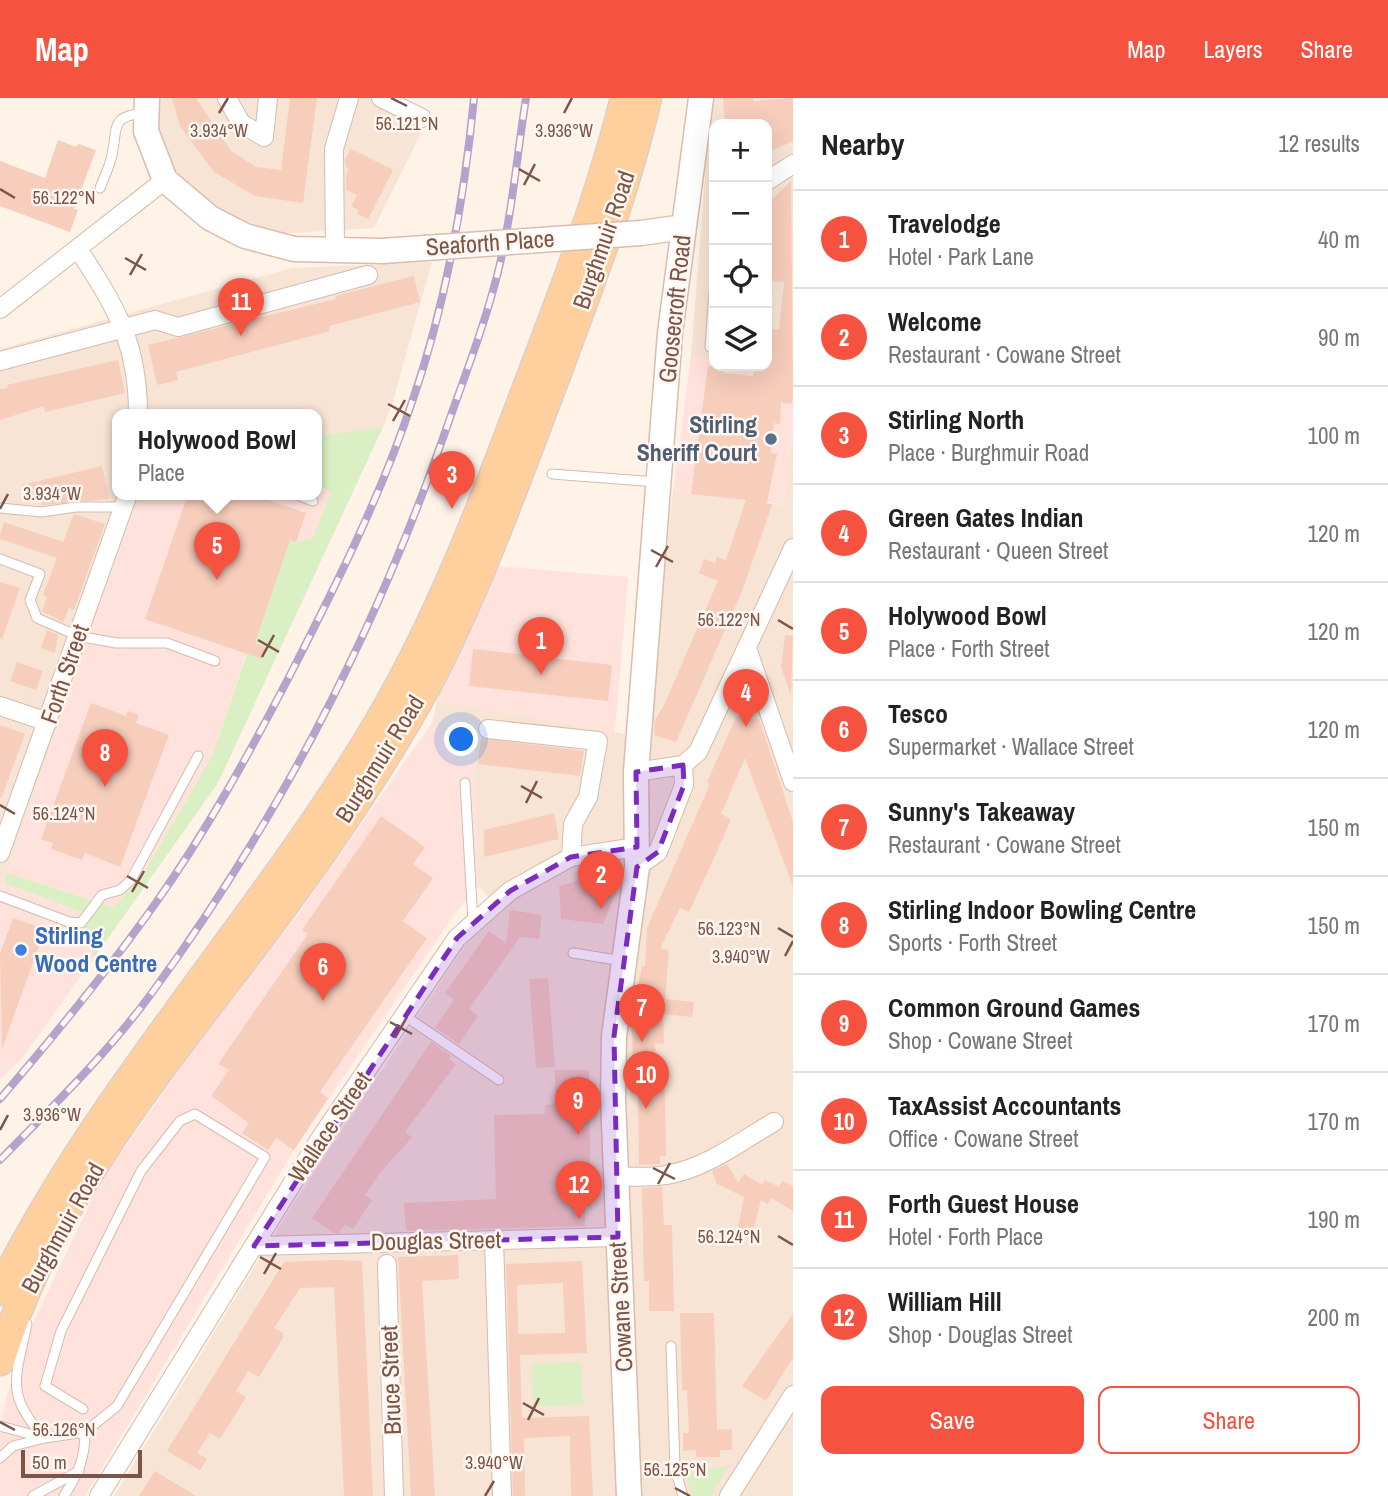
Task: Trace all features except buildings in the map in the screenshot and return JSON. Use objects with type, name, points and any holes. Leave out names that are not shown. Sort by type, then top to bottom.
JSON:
[{"type":"main road","name":"Burghmuir Road","points":[[0,1291],[35,1222],[85,1144],[293,856],[368,741],[416,657],[459,561],[557,311],[593,207],[625,98]]},
{"type":"main road","name":"Burghmuir Road","points":[[0,1362],[38,1264],[117,1133],[329,842],[428,683],[482,564],[578,316],[614,217],[647,98]]},
{"type":"main road","name":"Goosecroft Road","points":[[636,772],[670,333],[701,98]]},
{"type":"main road","points":[[147,106],[146,131],[165,180]]},
{"type":"main road","name":"Seaforth Place","points":[[165,180],[210,218],[245,236],[294,249],[382,251],[641,233],[684,227]]},
{"type":"main road","name":"Cowane Street","points":[[629,1496],[616,1177],[614,1036],[637,857],[636,772]]},
{"type":"street","points":[[227,98],[241,123],[264,137],[268,98]]},
{"type":"street","points":[[335,251],[334,149],[349,98]]},
{"type":"street","points":[[381,98],[422,118]]},
{"type":"street","points":[[772,178],[793,165]]},
{"type":"street","points":[[0,309],[165,180]]},
{"type":"street","points":[[78,249],[110,297],[124,329],[138,377],[138,409]]},
{"type":"street","points":[[0,361],[155,320],[178,327],[368,275]]},
{"type":"street","name":"Forth Street","points":[[0,853],[126,500]]},
{"type":"street","points":[[636,772],[683,765],[698,752],[790,563]]},
{"type":"street","points":[[748,651],[793,782]]},
{"type":"street","points":[[0,706],[48,722]]},
{"type":"street","points":[[488,729],[598,741],[587,797],[573,824],[571,858]]},
{"type":"street","points":[[637,857],[658,852],[684,785],[683,765]]},
{"type":"street","name":"Wallace Street","points":[[99,1496],[321,1138],[457,939],[510,891],[571,858],[637,857]]},
{"type":"street","points":[[616,1177],[666,1175],[687,1169],[774,1122]]},
{"type":"street","name":"Douglas Street","points":[[254,1246],[618,1237]]},
{"type":"street","points":[[494,1240],[502,1496]]},
{"type":"street","name":"Bruce Street","points":[[387,1264],[394,1496]]},
{"type":"street","points":[[729,1496],[793,1395]]},
{"type":"lane","points":[[100,188],[112,158],[114,129],[118,122],[147,106]]},
{"type":"lane","points":[[552,474],[659,482]]},
{"type":"lane","points":[[0,508],[41,512],[126,500]]},
{"type":"lane","points":[[0,559],[40,574],[30,600],[37,618],[78,636],[116,643],[167,643],[215,661]]},
{"type":"lane","points":[[0,896],[69,922],[82,923],[102,895],[120,890],[131,880],[198,756]]},
{"type":"lane","points":[[465,783],[474,924]]},
{"type":"lane","points":[[572,953],[625,962]]},
{"type":"lane","points":[[405,1016],[499,1080]]},
{"type":"lane","points":[[0,1458],[13,1446],[85,1432],[117,1406],[265,1157],[195,1114],[180,1121],[141,1171],[61,1331],[45,1386],[83,1409]]},
{"type":"lane","points":[[38,1264],[15,1385],[20,1406],[45,1438]]},
{"type":"lane","points":[[670,1346],[675,1468],[683,1496]]},
{"type":"lane","points":[[0,1426],[45,1438]]},
{"type":"lane","points":[[64,1496],[80,1470],[85,1432]]},
{"type":"lane","points":[[33,1496],[80,1470]]},
{"type":"highlighted area","points":[[683,765],[684,785],[658,852],[637,867],[614,1036],[618,1237],[254,1246],[457,938],[510,891],[571,857],[637,847],[636,772]]},
{"type":"shaded area","points":[[154,98],[379,98],[423,129],[374,228],[276,234],[203,203],[163,156],[153,118]]},
{"type":"shaded area","points":[[708,98],[793,98],[793,374],[772,370],[772,119],[709,119],[709,359],[691,356],[705,178]]},
{"type":"shaded area","points":[[432,262],[392,405],[383,427],[322,435],[322,409],[112,409],[112,500],[137,500],[0,893],[0,349],[292,268]]},
{"type":"shaded area","points":[[691,356],[709,359],[709,371],[772,370],[793,374],[793,435],[783,505],[748,497],[746,500],[673,491]]},
{"type":"shaded area","points":[[793,435],[793,1496],[114,1496],[296,1199],[464,947],[500,909],[478,886],[474,752],[432,723],[437,700],[647,738],[673,491],[783,505]]},
{"type":"shaded area","points":[[322,488],[331,491],[313,537],[296,542],[255,643],[266,647],[246,654],[213,754],[141,878],[114,907],[7,873],[137,500],[322,500]]},
{"type":"shaded area","points":[[497,566],[628,577],[615,732],[433,699]]},
{"type":"shaded area","points":[[432,723],[474,751],[478,886],[456,912],[294,1150],[85,1496],[0,1496],[0,1424],[6,1398],[33,1323],[100,1182],[223,1008],[301,910]]},
{"type":"shaded area","points":[[4,883],[81,912],[94,958],[21,1060],[0,1079],[0,893]]},
{"type":"green space","points":[[383,427],[218,783],[94,958],[81,912],[4,883],[7,873],[113,907],[141,878],[213,754],[247,653],[266,647],[255,643],[290,540],[296,542],[313,537],[331,491],[322,488],[322,435]]},
{"type":"green space","points":[[581,1362],[583,1405],[533,1406],[532,1364]]},
{"type":"green space","points":[[728,1467],[711,1496],[693,1496],[683,1469]]},
{"type":"railway","points":[[0,1099],[118,954],[192,849],[259,734],[340,575],[400,437],[435,328],[459,214],[474,98]]},
{"type":"railway","points":[[0,1160],[116,1038],[197,929],[280,796],[353,657],[415,512],[486,314],[507,229],[526,98]]},
{"type":"place","name":"Forth Guest House","points":[[241,336]]},
{"type":"place","name":"Stirling Sheriff Court","points":[[771,439]]},
{"type":"place","name":"Stirling North","points":[[452,509]]},
{"type":"place","name":"Holywood Bowl","points":[[217,580]]},
{"type":"place","name":"Travelodge","points":[[541,675]]},
{"type":"place","name":"Green Gates Indian","points":[[746,727]]},
{"type":"place","name":"Stirling Indoor Bowling Centre","points":[[105,787]]},
{"type":"place","name":"Welcome","points":[[601,909]]},
{"type":"place","name":"Stirling Wood Centre","points":[[21,950]]},
{"type":"place","name":"Tesco","points":[[323,1001]]},
{"type":"place","name":"Sunny's Takeaway","points":[[642,1042]]},
{"type":"place","name":"TaxAssist Accountants","points":[[646,1109]]},
{"type":"place","name":"Common Ground Games","points":[[578,1135]]},
{"type":"place","name":"William Hill","points":[[579,1219]]}]
